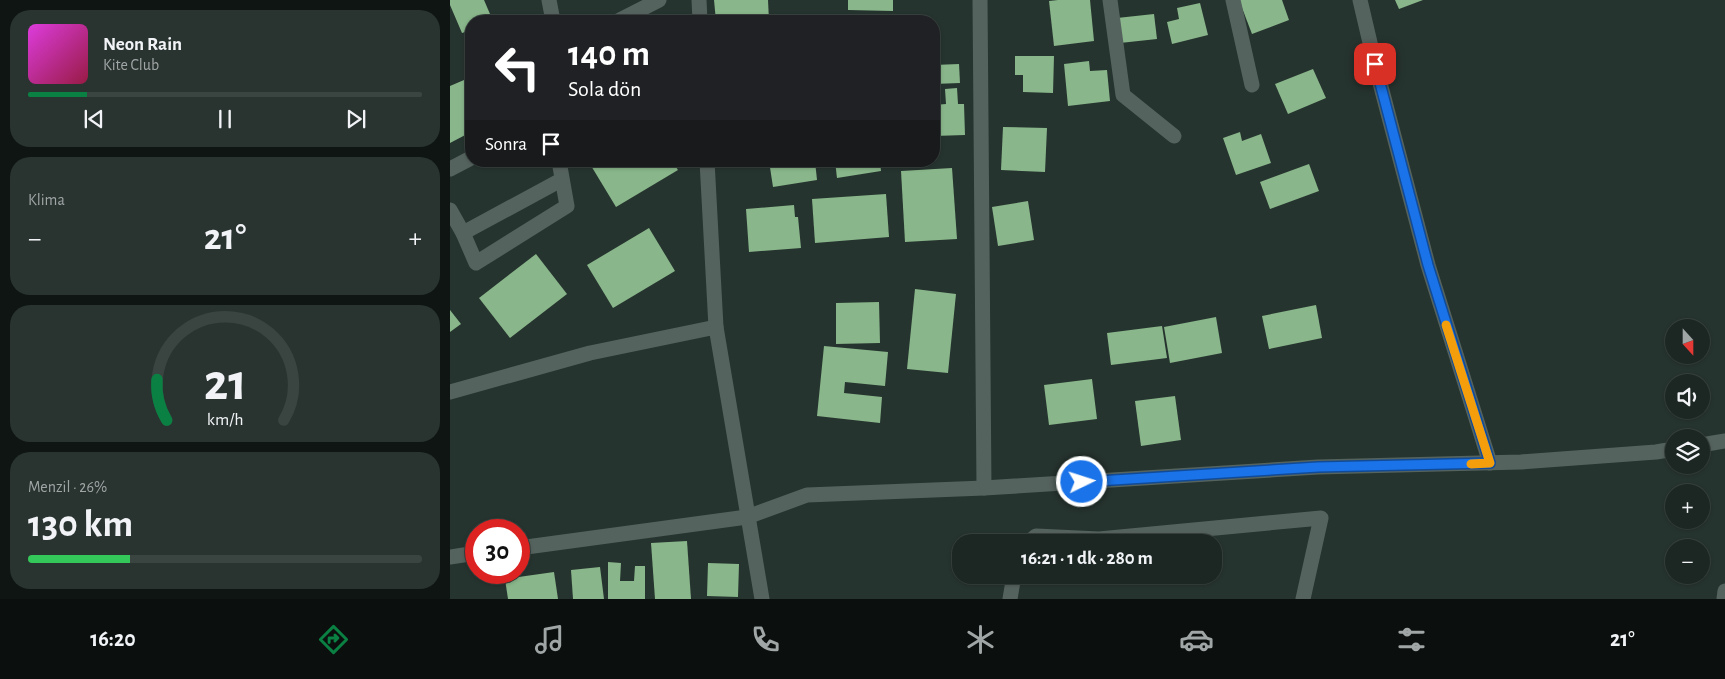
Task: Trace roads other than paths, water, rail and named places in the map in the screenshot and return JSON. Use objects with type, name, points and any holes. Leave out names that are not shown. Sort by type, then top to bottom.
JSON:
[{"type":"street","points":[[548,0],[552,15]]},
{"type":"street","points":[[630,15],[659,0]]},
{"type":"street","points":[[699,0],[700,15]]},
{"type":"street","points":[[980,0],[984,488]]},
{"type":"street","points":[[1110,0],[1123,95],[1174,136]]},
{"type":"street","points":[[1233,0],[1252,85]]},
{"type":"street","points":[[1360,0],[1428,265],[1490,463]]},
{"type":"street","points":[[450,169],[465,161]]},
{"type":"street","points":[[450,210],[464,234],[476,263],[567,206],[560,167]]},
{"type":"street","points":[[707,167],[716,327],[762,599]]},
{"type":"street","points":[[464,234],[561,180]]},
{"type":"street","points":[[450,392],[590,353],[716,327]]},
{"type":"street","points":[[1710,444],[1725,441]]},
{"type":"street","points":[[530,547],[747,517],[808,495],[984,488],[1318,467],[1490,463],[1636,454],[1665,450]]},
{"type":"street","points":[[1152,534],[1321,518],[1303,599]]},
{"type":"street","points":[[450,557],[465,555]]},
{"type":"street","points":[[1010,599],[1012,584]]},
{"type":"street","points":[[1724,599],[1725,590]]}]
